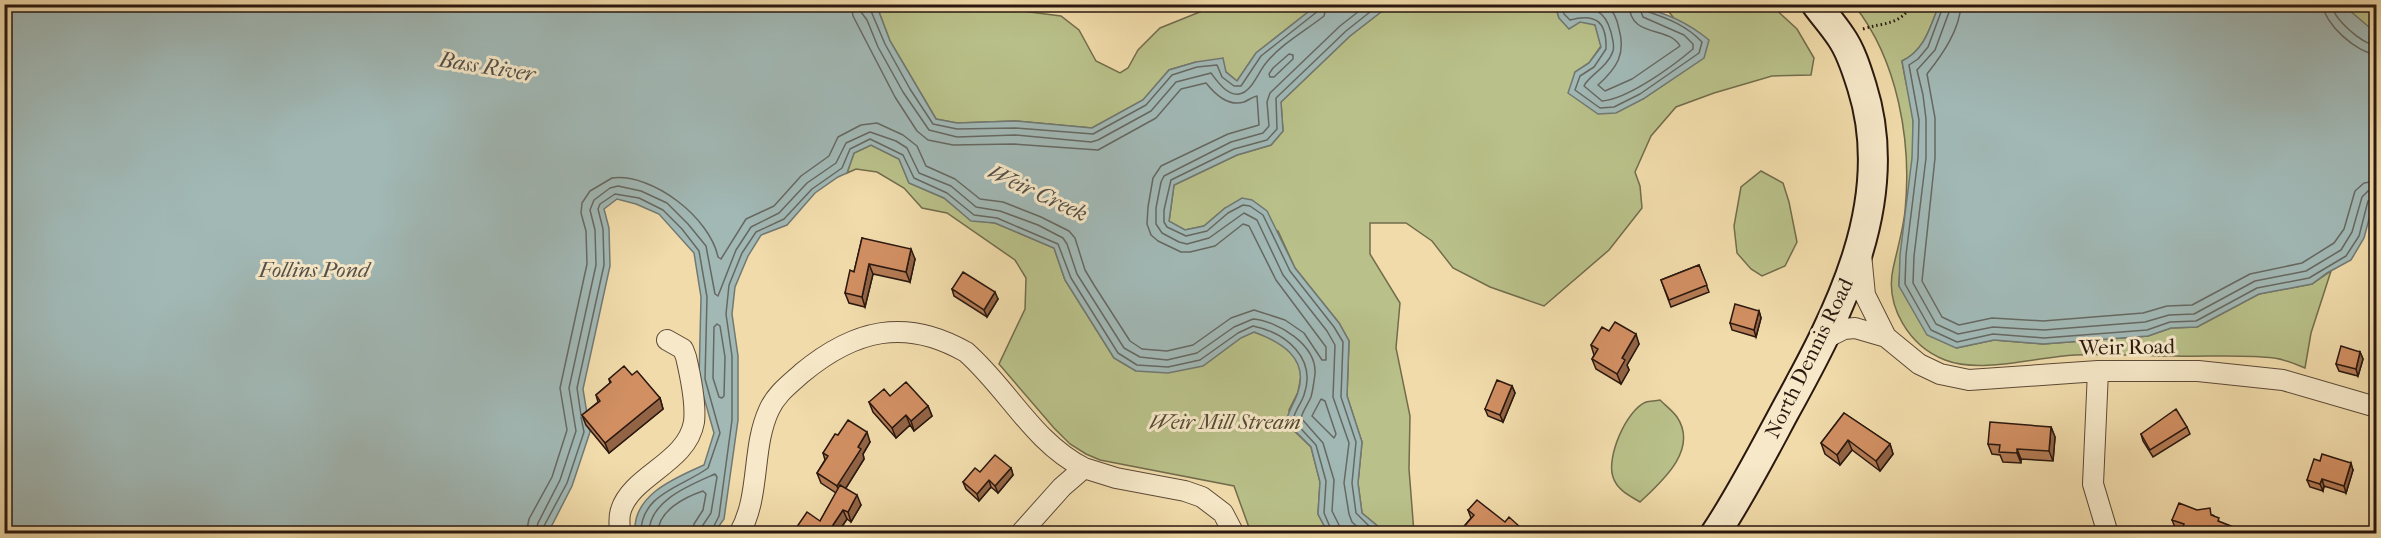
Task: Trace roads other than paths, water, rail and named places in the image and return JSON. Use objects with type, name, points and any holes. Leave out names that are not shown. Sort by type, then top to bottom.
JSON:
[{"type":"main road","name":"North Dennis Road","points":[[1715,534],[1744,486],[1822,340],[1848,282],[1860,248],[1872,195],[1871,134],[1867,103],[1858,74],[1842,37],[1816,4]]},
{"type":"street","name":"Weir Road","points":[[1860,248],[1865,295],[1886,337]]},
{"type":"street","name":"Weir Road","points":[[1822,340],[1844,329],[1855,328],[1886,337],[1919,364],[1953,378],[1987,380],[2053,372],[2146,369],[2242,374],[2283,380],[2376,407]]},
{"type":"street","points":[[739,534],[751,507],[757,453],[769,410],[778,396],[821,358],[839,346],[880,333],[920,333],[954,345],[966,352],[1043,438],[1070,460],[1084,468],[1116,478],[1185,491],[1202,497],[1222,513],[1234,534]]},
{"type":"street","points":[[620,534],[619,519],[624,502],[681,446],[691,431],[694,420],[686,357],[683,349],[668,340]]},
{"type":"street","points":[[2098,370],[2093,484],[2108,534]]},
{"type":"street","points":[[1020,534],[1062,487],[1084,468]]},
{"type":"water","name":"Follins Pond","points":[[4,5],[872,5],[879,12],[890,41],[936,119],[957,123],[1015,121],[1092,128],[1143,100],[1169,70],[1196,62],[1223,58],[1226,72],[1237,81],[1256,53],[1317,5],[1390,5],[1350,36],[1281,102],[1283,131],[1271,145],[1237,155],[1174,185],[1169,221],[1185,230],[1204,226],[1225,208],[1242,198],[1252,200],[1267,211],[1295,268],[1339,323],[1349,341],[1347,396],[1362,442],[1358,483],[1362,513],[1386,533],[1328,533],[1318,514],[1320,482],[1311,447],[1286,422],[1298,392],[1300,370],[1296,361],[1283,346],[1254,332],[1241,338],[1203,366],[1168,373],[1136,371],[1114,358],[1065,280],[1054,248],[995,223],[971,221],[944,198],[909,183],[899,159],[871,145],[854,153],[847,173],[815,193],[787,225],[761,235],[748,256],[735,287],[732,314],[738,356],[738,420],[724,519],[714,533],[635,533],[640,508],[648,498],[669,482],[704,465],[714,433],[699,380],[701,297],[694,253],[659,214],[617,199],[604,209],[609,228],[610,266],[583,389],[590,432],[572,486],[548,533],[5,533]]},
{"type":"water","points":[[1555,5],[1618,5],[1655,11],[1691,27],[1709,40],[1704,58],[1643,99],[1616,113],[1598,114],[1568,93],[1575,72],[1589,63],[1601,47],[1595,25],[1580,22],[1569,29],[1559,18]]},
{"type":"water","points":[[1939,5],[2343,5],[2376,33],[2376,193],[2364,238],[2351,260],[2312,284],[2259,294],[2197,327],[2171,328],[2148,336],[2043,344],[1994,340],[1956,348],[1927,335],[1899,286],[1900,255],[1912,158],[1913,121],[1902,61],[1916,51],[1921,44]]},
{"type":"water label","name":"Bass River","points":[[487,67]]},
{"type":"water label","name":"Weir Creek","points":[[1038,193]]},
{"type":"park label","name":"Weir Mill Stream","points":[[1225,422]]}]
